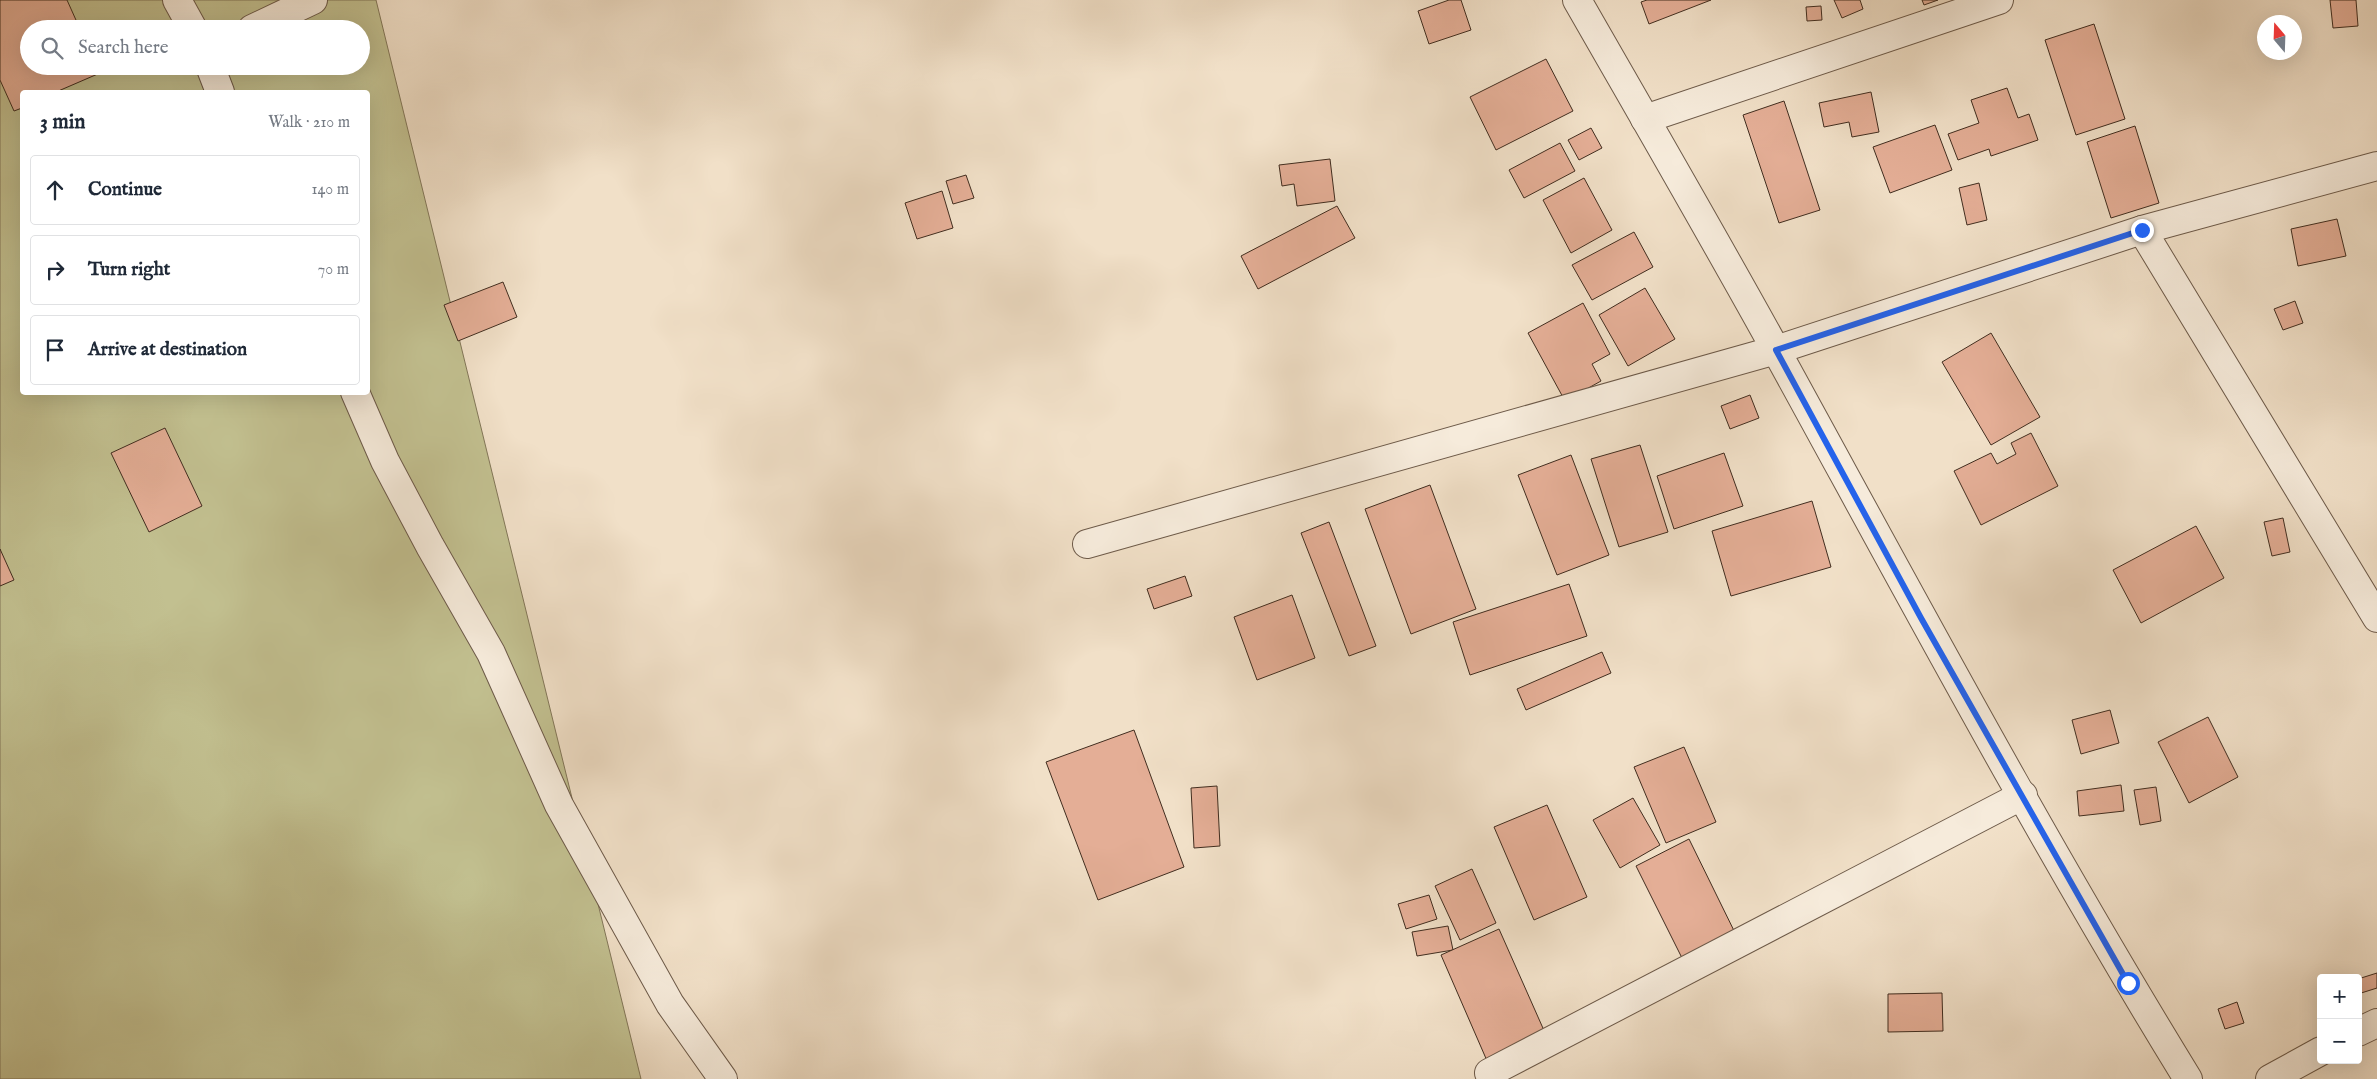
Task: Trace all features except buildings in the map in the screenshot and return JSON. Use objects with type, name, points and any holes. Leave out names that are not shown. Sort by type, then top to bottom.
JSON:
[{"type":"street","points":[[177,0],[188,20]]},
{"type":"street","points":[[271,20],[314,0]]},
{"type":"street","points":[[1577,0],[1776,350],[1921,618],[2128,983],[2188,1079]]},
{"type":"street","points":[[1645,119],[1998,0]]},
{"type":"street","points":[[213,75],[219,90]]},
{"type":"street","points":[[1088,544],[1776,350],[2142,230],[2377,166]]},
{"type":"street","points":[[2142,230],[2377,618]]},
{"type":"street","points":[[356,395],[385,461],[430,546],[491,653],[560,805],[670,1004],[723,1079]]},
{"type":"street","points":[[1489,1073],[2023,795]]},
{"type":"street","points":[[2362,1030],[2377,1023]]},
{"type":"street","points":[[2270,1079],[2317,1053]]},
{"type":"shaded area","points":[[0,0],[376,0],[641,1079],[0,1079]]},
{"type":"route","points":[[2128,983],[1921,618],[1776,350],[2142,230]]}]
